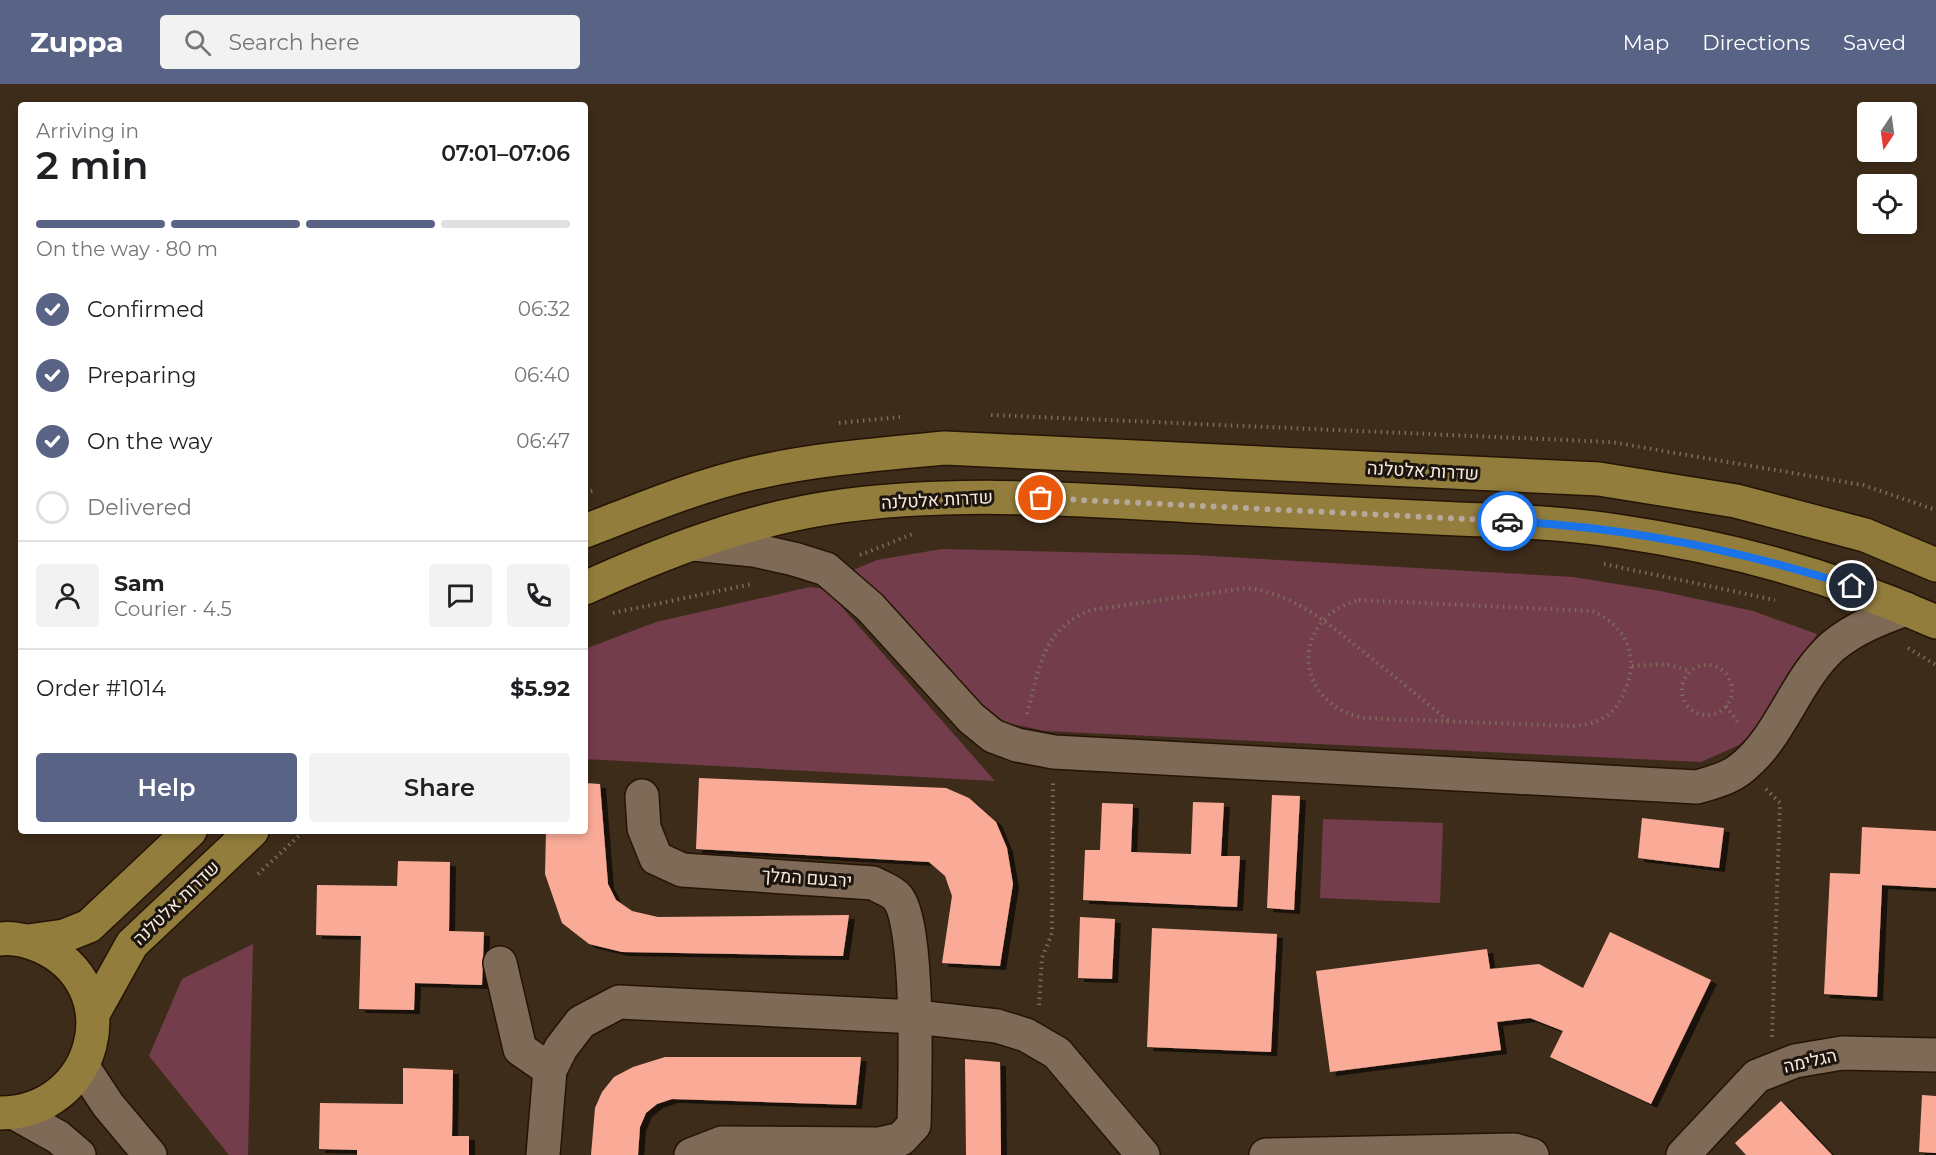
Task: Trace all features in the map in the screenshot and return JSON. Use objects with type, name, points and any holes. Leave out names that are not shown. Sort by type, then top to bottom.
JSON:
[{"type":"main road","name":"שדרות אלטלנה","points":[[588,530],[661,502],[753,473],[856,457],[945,448],[1599,479],[1736,501],[1865,535],[1936,565]]},
{"type":"main road","name":"שדרות אלטלנה","points":[[588,587],[693,544],[748,526],[826,508],[911,499],[1018,497],[1512,521],[1614,530],[1707,547],[1792,567],[1852,586],[1936,622]]},
{"type":"main road","points":[[14,940],[64,936],[89,926],[187,834]]},
{"type":"main road","name":"שדרות אלטלנה","points":[[93,1014],[132,944],[249,834]]},
{"type":"main road","points":[[8,1113],[36,1108],[55,1099],[71,1084],[83,1067],[92,1041],[93,1014],[85,989],[71,968],[51,951],[14,940]]},
{"type":"street","points":[[693,544],[754,550],[826,569],[870,607],[971,718],[993,736],[1017,746],[1054,752],[1697,787],[1725,779],[1743,767],[1764,744],[1810,673],[1834,646],[1866,624],[1906,609]]},
{"type":"street","name":"ירבעם המלך","points":[[642,796],[644,828],[656,858],[682,870],[873,883],[897,896],[906,916],[916,1017],[914,1125],[902,1139],[879,1144],[722,1143],[691,1155]]},
{"type":"street","points":[[500,963],[520,1049],[550,1070]]},
{"type":"street","points":[[543,1155],[550,1070],[561,1048],[581,1022],[619,1002],[916,1017],[997,1026],[1036,1041],[1057,1053],[1143,1155]]},
{"type":"street","name":"הגלימה","points":[[1683,1155],[1757,1076],[1771,1070],[1795,1061],[1842,1053],[1936,1055]]},
{"type":"street","points":[[83,1067],[108,1104],[150,1155]]},
{"type":"street","points":[[8,1113],[58,1137],[79,1155]]},
{"type":"street","points":[[1266,1155],[1514,1150],[1532,1155]]},
{"type":"path","points":[[826,569],[918,532]]},
{"type":"path","points":[[1601,564],[1780,601]]},
{"type":"path","points":[[612,614],[757,583]]},
{"type":"path","points":[[1017,746],[1044,654],[1055,633],[1073,618],[1091,610],[1247,588],[1269,590],[1290,599],[1324,620],[1449,721]]},
{"type":"path","points":[[1359,600],[1592,611],[1607,617],[1619,629],[1630,647],[1632,666],[1622,700],[1602,719],[1572,726],[1363,718],[1343,713],[1325,700],[1314,687],[1308,667],[1312,642],[1329,612],[1343,604],[1359,600]]},
{"type":"path","points":[[1866,624],[1936,665]]},
{"type":"path","points":[[1632,666],[1665,664],[1691,671],[1707,666],[1716,667],[1728,677],[1732,684],[1731,700],[1721,711],[1706,715],[1698,713],[1686,702],[1683,686],[1691,671]]},
{"type":"path","points":[[1036,1041],[1042,958],[1052,933],[1054,752]]},
{"type":"path","points":[[1743,767],[1780,803],[1771,1070]]},
{"type":"shaded area","points":[[942,549],[1194,555],[1573,577],[1660,591],[1753,611],[1817,634],[1767,719],[1739,745],[1701,762],[1045,731],[1008,723],[983,711],[853,570],[877,560]]},
{"type":"shaded area","points":[[810,587],[826,589],[995,781],[588,759],[588,648],[656,622]]},
{"type":"shaded area","points":[[1323,819],[1443,823],[1440,903],[1320,898]]},
{"type":"shaded area","points":[[253,944],[248,1155],[229,1155],[149,1056],[182,979]]},
{"type":"building","points":[[699,778],[946,788],[969,798],[996,822],[1007,848],[1013,884],[1000,966],[942,963],[952,896],[945,876],[929,862],[696,849]]},
{"type":"building","points":[[588,783],[600,784],[608,884],[616,900],[632,911],[658,917],[849,915],[843,956],[622,952],[589,944],[562,923],[545,874],[546,834],[588,834]]},
{"type":"building","points":[[1272,795],[1300,796],[1294,910],[1267,908]]},
{"type":"building","points":[[1193,802],[1224,803],[1221,856],[1240,856],[1237,907],[1083,900],[1085,850],[1100,850],[1102,803],[1133,804],[1131,852],[1191,854]]},
{"type":"building","points":[[1642,818],[1724,828],[1719,868],[1638,858]]},
{"type":"building","points":[[1862,827],[1936,831],[1936,888],[1882,885],[1877,997],[1824,994],[1830,873],[1860,874]]},
{"type":"building","points":[[398,861],[450,862],[449,931],[484,932],[482,985],[415,983],[414,1010],[359,1009],[361,936],[316,935],[317,885],[397,886]]},
{"type":"building","points":[[1080,917],[1115,919],[1112,979],[1078,978]]},
{"type":"building","points":[[1152,928],[1277,934],[1271,1052],[1147,1047]]},
{"type":"building","points":[[1610,932],[1711,980],[1651,1104],[1550,1057],[1563,1031],[1530,1018],[1497,1022],[1501,1050],[1330,1072],[1316,971],[1487,949],[1490,969],[1539,964],[1583,988]]},
{"type":"building","points":[[665,1057],[861,1057],[856,1105],[672,1099],[657,1104],[646,1113],[640,1127],[638,1155],[591,1155],[595,1108],[602,1092],[614,1077],[633,1067]]},
{"type":"building","points":[[965,1059],[1000,1062],[1001,1155],[966,1155]]},
{"type":"building","points":[[403,1068],[453,1070],[452,1136],[469,1136],[469,1155],[357,1155],[357,1150],[319,1149],[320,1103],[403,1104]]},
{"type":"building","points":[[1922,1095],[1936,1096],[1936,1153],[1919,1152]]},
{"type":"building","points":[[1781,1101],[1832,1155],[1746,1155],[1735,1143]]},
{"type":"way so far","points":[[1041,498],[1507,521]]},
{"type":"route","points":[[1507,521],[1614,530],[1707,547],[1792,567],[1852,586]]}]
